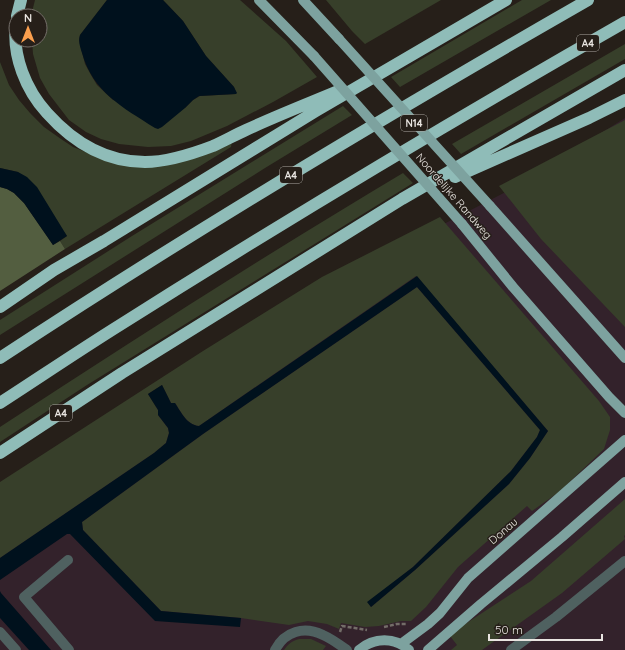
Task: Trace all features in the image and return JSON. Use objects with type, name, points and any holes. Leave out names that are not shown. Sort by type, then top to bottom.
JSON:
[{"type":"highway","points":[[0,306],[54,270],[111,237],[316,111],[506,0]]},
{"type":"highway","name":"A4","points":[[0,358],[253,198],[588,0]]},
{"type":"highway","name":"A4","points":[[0,403],[119,325],[372,169],[625,22]]},
{"type":"highway","points":[[17,48],[21,69],[31,92],[44,110],[59,126],[84,146],[107,155],[134,162],[157,161],[179,157],[214,146],[245,130],[386,70]]},
{"type":"highway","name":"A4","points":[[0,453],[122,373],[402,199],[625,70]]},
{"type":"highway","name":"A4","points":[[402,199],[589,118],[625,100]]},
{"type":"main road","name":"Noordelijke Randweg","points":[[260,0],[314,56],[462,224],[514,288],[625,413]]},
{"type":"main road","name":"Noordelijke Randweg","points":[[303,0],[490,206],[625,358]]},
{"type":"main road","name":"Donau","points":[[405,647],[440,613],[468,578],[625,440]]},
{"type":"main road","points":[[428,650],[625,482]]},
{"type":"main road","points":[[359,650],[366,644],[381,640],[392,640],[405,647]]},
{"type":"lane","points":[[68,560],[24,597],[69,650]]},
{"type":"lane","points":[[511,650],[556,617],[625,561]]},
{"type":"lane","points":[[275,650],[281,640],[293,633],[306,631],[325,635],[347,650]]},
{"type":"lane","points":[[0,632],[16,650]]},
{"type":"shaded area","points":[[625,118],[625,650],[0,650],[0,506],[440,226],[517,186]]},
{"type":"green space","points":[[35,0],[107,0],[80,35],[79,40],[85,64],[91,75],[97,85],[113,100],[185,108],[193,100],[200,96],[236,94],[234,87],[206,56],[183,21],[163,0],[240,0],[286,41],[317,77],[227,126],[191,141],[171,146],[148,147],[119,144],[101,139],[86,132],[69,120],[49,94],[40,78],[33,48],[48,48],[48,8],[33,8]]},
{"type":"green space","points":[[326,0],[441,0],[365,44]]},
{"type":"green space","points":[[522,0],[551,0],[400,87],[391,77]]},
{"type":"green space","points":[[625,44],[625,59],[461,154],[452,144]]},
{"type":"green space","points":[[0,62],[9,85],[30,113],[44,127],[61,139],[73,147],[86,152],[134,164],[232,141],[231,147],[65,249],[60,241],[67,236],[18,172],[0,168]]},
{"type":"green space","points":[[343,106],[352,115],[0,335],[0,320],[132,236]]},
{"type":"green space","points":[[625,120],[625,327],[541,239],[499,186]]},
{"type":"green space","points":[[403,173],[413,183],[87,385],[0,442],[0,427],[200,298]]},
{"type":"green space","points":[[0,187],[14,193],[24,203],[53,245],[60,241],[65,249],[0,291]]},
{"type":"green space","points":[[440,217],[599,401],[610,417],[610,430],[604,449],[559,492],[532,511],[527,506],[458,567],[426,607],[411,621],[401,621],[379,626],[365,627],[341,623],[339,629],[327,624],[308,621],[289,625],[241,618],[161,611],[83,530],[82,522],[203,434],[417,287],[540,430],[537,437],[511,471],[413,567],[368,602],[371,607],[415,570],[509,484],[530,458],[548,431],[416,276],[199,426],[188,421],[175,403],[171,403],[162,385],[148,394],[158,410],[158,415],[168,428],[169,433],[166,443],[154,453],[0,558],[0,482],[203,351],[322,277]]},
{"type":"green space","points":[[625,499],[625,539],[562,593],[482,650],[451,650],[457,645],[450,636],[456,630],[531,581]]},
{"type":"green space","points":[[299,639],[311,639],[326,646],[323,650],[284,650],[290,643]]},
{"type":"water","points":[[107,0],[163,0],[183,21],[206,56],[234,87],[237,93],[199,96],[158,129],[131,113],[110,97],[93,78],[87,67],[79,40],[80,35]]},
{"type":"water","points":[[0,168],[18,172],[27,177],[37,187],[67,236],[53,245],[24,203],[14,193],[0,187]]},
{"type":"water","points":[[417,276],[548,431],[530,458],[509,484],[415,570],[371,607],[367,602],[413,567],[511,471],[537,437],[540,430],[417,287],[203,434],[82,522],[83,530],[161,611],[241,618],[240,627],[155,621],[70,534],[67,534],[0,580],[0,558],[154,453],[166,443],[169,433],[168,428],[158,415],[158,410],[148,394],[162,385],[171,403],[175,403],[188,421],[199,426]]},
{"type":"water","points":[[0,591],[51,650],[29,650],[0,618]]}]
